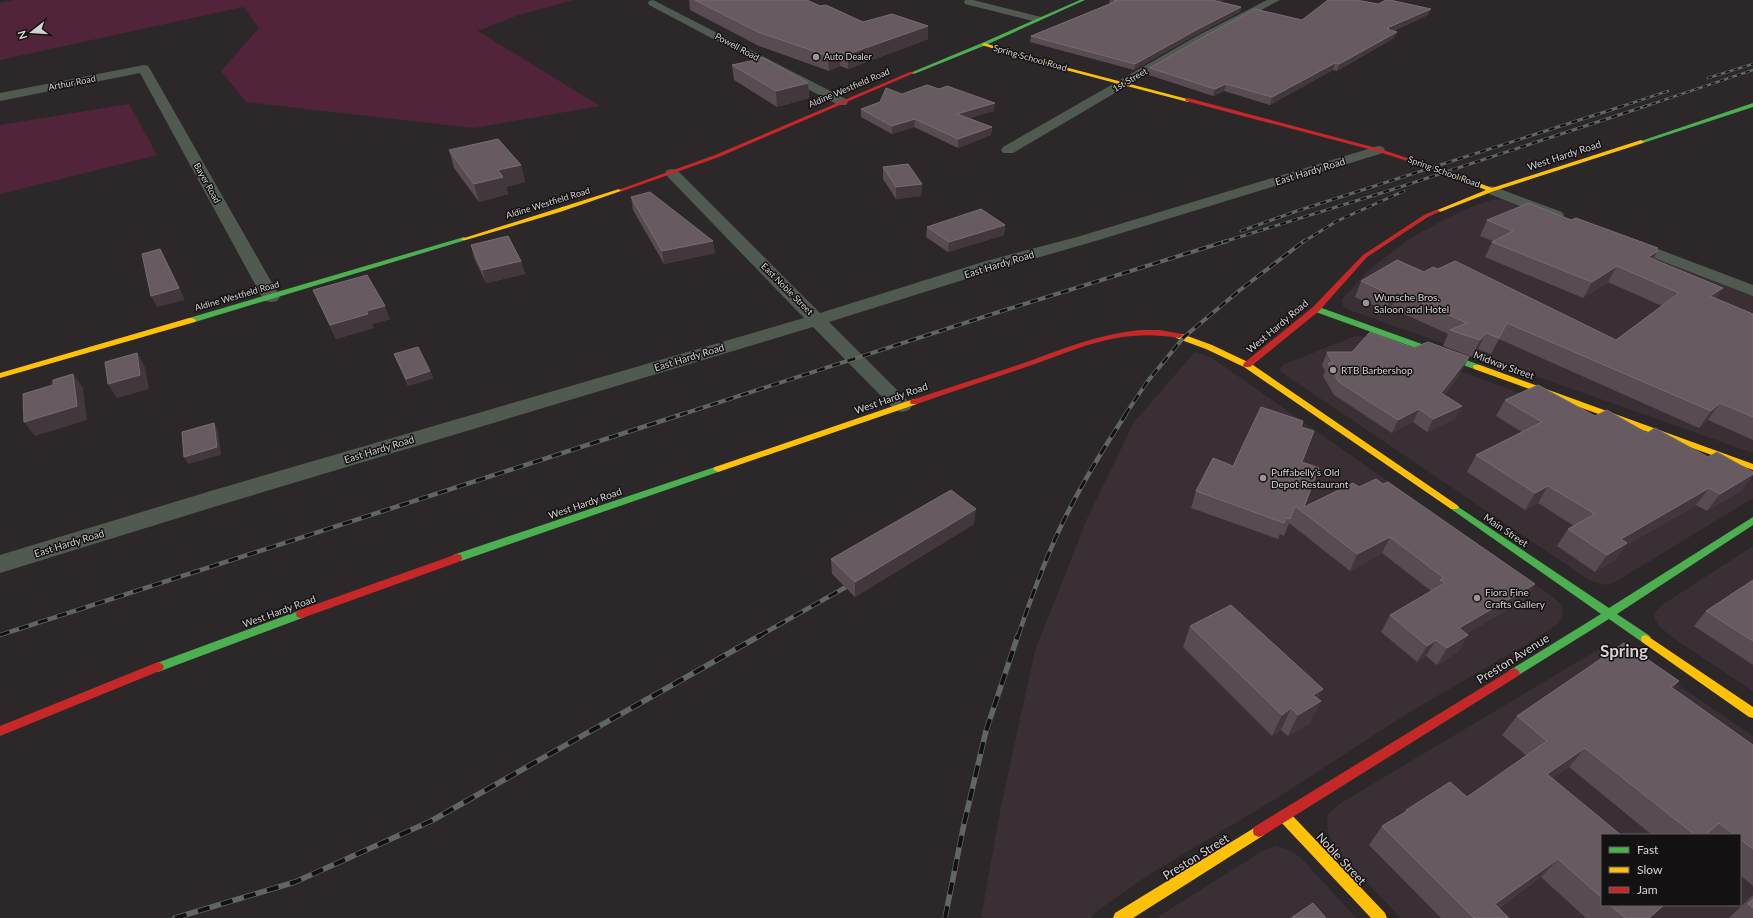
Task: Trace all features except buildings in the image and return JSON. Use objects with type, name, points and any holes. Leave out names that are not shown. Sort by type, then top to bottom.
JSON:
[{"type":"main road","name":"Aldine Westfield Road","points":[[0,376],[270,297],[558,210],[672,173],[727,152],[842,102],[984,44],[1037,19],[1084,0]]},
{"type":"main road","name":"Spring School Road","points":[[984,44],[1008,53],[1102,79],[1125,83],[1378,150],[1421,163],[1492,190]]},
{"type":"main road","name":"West Hardy Road","points":[[0,730],[167,663],[442,563],[1100,339],[1136,332],[1152,331],[1184,336],[1247,365],[1316,309],[1365,256],[1426,216],[1492,190],[1753,105]]},
{"type":"main road","name":"Midway Street","points":[[1316,309],[1753,466]]},
{"type":"main road","name":"Main Street","points":[[1247,365],[1753,712]]},
{"type":"main road","name":"Preston Avenue","points":[[1284,816],[1609,614],[1753,520]]},
{"type":"main road","name":"Preston Street","points":[[1120,918],[1284,816]]},
{"type":"main road","name":"Noble Street","points":[[1284,816],[1380,918]]},
{"type":"street","name":"1st Street","points":[[1008,150],[1201,38],[1275,0]]},
{"type":"street","points":[[969,2],[1037,19]]},
{"type":"street","name":"Powell Road","points":[[653,3],[842,102]]},
{"type":"street","name":"Arthur Road","points":[[0,97],[144,69]]},
{"type":"street","name":"Bayer Road","points":[[144,69],[270,297]]},
{"type":"street","name":"East Hardy Road","points":[[0,564],[156,518],[222,496],[1378,150]]},
{"type":"street","name":"East Noble Street","points":[[672,173],[902,406]]},
{"type":"street","name":"Spring School Road","points":[[1492,190],[1571,220]]},
{"type":"street","points":[[1614,237],[1753,291]]},
{"type":"shaded area","points":[[15,0],[574,0],[518,15],[478,31],[600,106],[474,128],[246,102],[221,71],[259,28],[243,7],[0,60],[0,3]]},
{"type":"shaded area","points":[[129,104],[157,155],[0,194],[0,125]]},
{"type":"shaded area","points":[[1492,200],[1507,200],[1753,295],[1753,453],[1349,310],[1343,306],[1342,299],[1370,269],[1408,240],[1443,220],[1471,207]]},
{"type":"shaded area","points":[[1355,336],[1366,337],[1745,475],[1753,480],[1753,498],[1609,585],[1589,580],[1281,372],[1280,369],[1283,365]]},
{"type":"shaded area","points":[[1195,352],[1212,358],[1553,597],[1561,605],[1563,615],[1558,624],[1537,638],[1408,713],[1277,798],[1150,874],[1097,911],[1091,918],[981,918],[1001,806],[1035,651],[1086,521],[1134,422]]},
{"type":"shaded area","points":[[1753,546],[1753,691],[1675,639],[1660,627],[1655,620],[1655,613],[1662,605]]},
{"type":"shaded area","points":[[1601,648],[1615,648],[1630,652],[1753,736],[1753,918],[1401,918],[1337,851],[1328,833],[1327,815],[1339,804]]},
{"type":"shaded area","points":[[1276,846],[1287,849],[1300,857],[1356,918],[1156,918],[1264,850]]},
{"type":"railway","points":[[1708,78],[1753,64]]},
{"type":"railway","points":[[1645,106],[1753,70]]},
{"type":"railway","points":[[1623,106],[1668,91]]},
{"type":"railway","points":[[1241,231],[1297,211],[1623,106]]},
{"type":"railway","points":[[1223,242],[1391,190],[1645,106]]},
{"type":"railway","points":[[1303,242],[1337,221],[1404,191]]},
{"type":"railway","points":[[680,415],[1002,311],[1227,241]]},
{"type":"railway","points":[[1125,415],[1147,382],[1184,337],[1240,290],[1304,241]]},
{"type":"railway","points":[[0,635],[683,414]]},
{"type":"railway","points":[[1018,636],[1050,550],[1063,522],[1077,494],[1126,414]]},
{"type":"railway","points":[[759,636],[846,587]]},
{"type":"railway","points":[[175,918],[295,882],[431,821],[761,635]]},
{"type":"railway","points":[[945,918],[964,824],[986,731],[1018,635]]},
{"type":"traffic: fast","points":[[912,73],[984,44],[1083,0]]},
{"type":"traffic: fast","points":[[1641,142],[1753,105]]},
{"type":"traffic: fast","points":[[192,320],[464,239]]},
{"type":"traffic: fast","points":[[1316,309],[1477,367]]},
{"type":"traffic: fast","points":[[457,558],[718,469]]},
{"type":"traffic: fast","points":[[1454,507],[1646,639]]},
{"type":"traffic: fast","points":[[1514,673],[1609,614],[1753,520]]},
{"type":"traffic: fast","points":[[158,667],[301,614]]},
{"type":"traffic: slow","points":[[984,44],[1060,67],[1188,100]]},
{"type":"traffic: slow","points":[[1438,211],[1492,190],[1641,142]]},
{"type":"traffic: slow","points":[[1437,169],[1492,190]]},
{"type":"traffic: slow","points":[[464,239],[558,211],[621,190]]},
{"type":"traffic: slow","points":[[0,376],[192,320]]},
{"type":"traffic: slow","points":[[1179,336],[1209,347],[1247,365],[1454,507]]},
{"type":"traffic: slow","points":[[1477,367],[1753,467]]},
{"type":"traffic: slow","points":[[718,469],[914,402]]},
{"type":"traffic: slow","points":[[1646,639],[1753,713]]},
{"type":"traffic: slow","points":[[1284,816],[1380,918]]},
{"type":"traffic: slow","points":[[1120,918],[1259,831]]},
{"type":"traffic: jam","points":[[621,190],[717,156],[912,73]]},
{"type":"traffic: jam","points":[[1188,100],[1378,150],[1437,169]]},
{"type":"traffic: jam","points":[[1247,365],[1316,309],[1365,256],[1426,216],[1438,211]]},
{"type":"traffic: jam","points":[[914,402],[1102,338],[1140,332],[1160,332],[1179,336]]},
{"type":"traffic: jam","points":[[301,614],[457,558]]},
{"type":"traffic: jam","points":[[0,731],[158,667]]},
{"type":"traffic: jam","points":[[1259,831],[1514,673]]},
{"type":"place","name":"Auto Dealer","points":[[816,57]]},
{"type":"place","name":"Wunsche Bros. Saloon and Hotel","points":[[1366,303]]},
{"type":"place","name":"RTB Barbershop","points":[[1333,370]]},
{"type":"place","name":"Puffabelly's Old Depot Restaurant","points":[[1263,478]]},
{"type":"place","name":"Fiora Fine Crafts Gallery","points":[[1477,598]]},
{"type":"district","name":"Spring","points":[[1624,651]]}]
